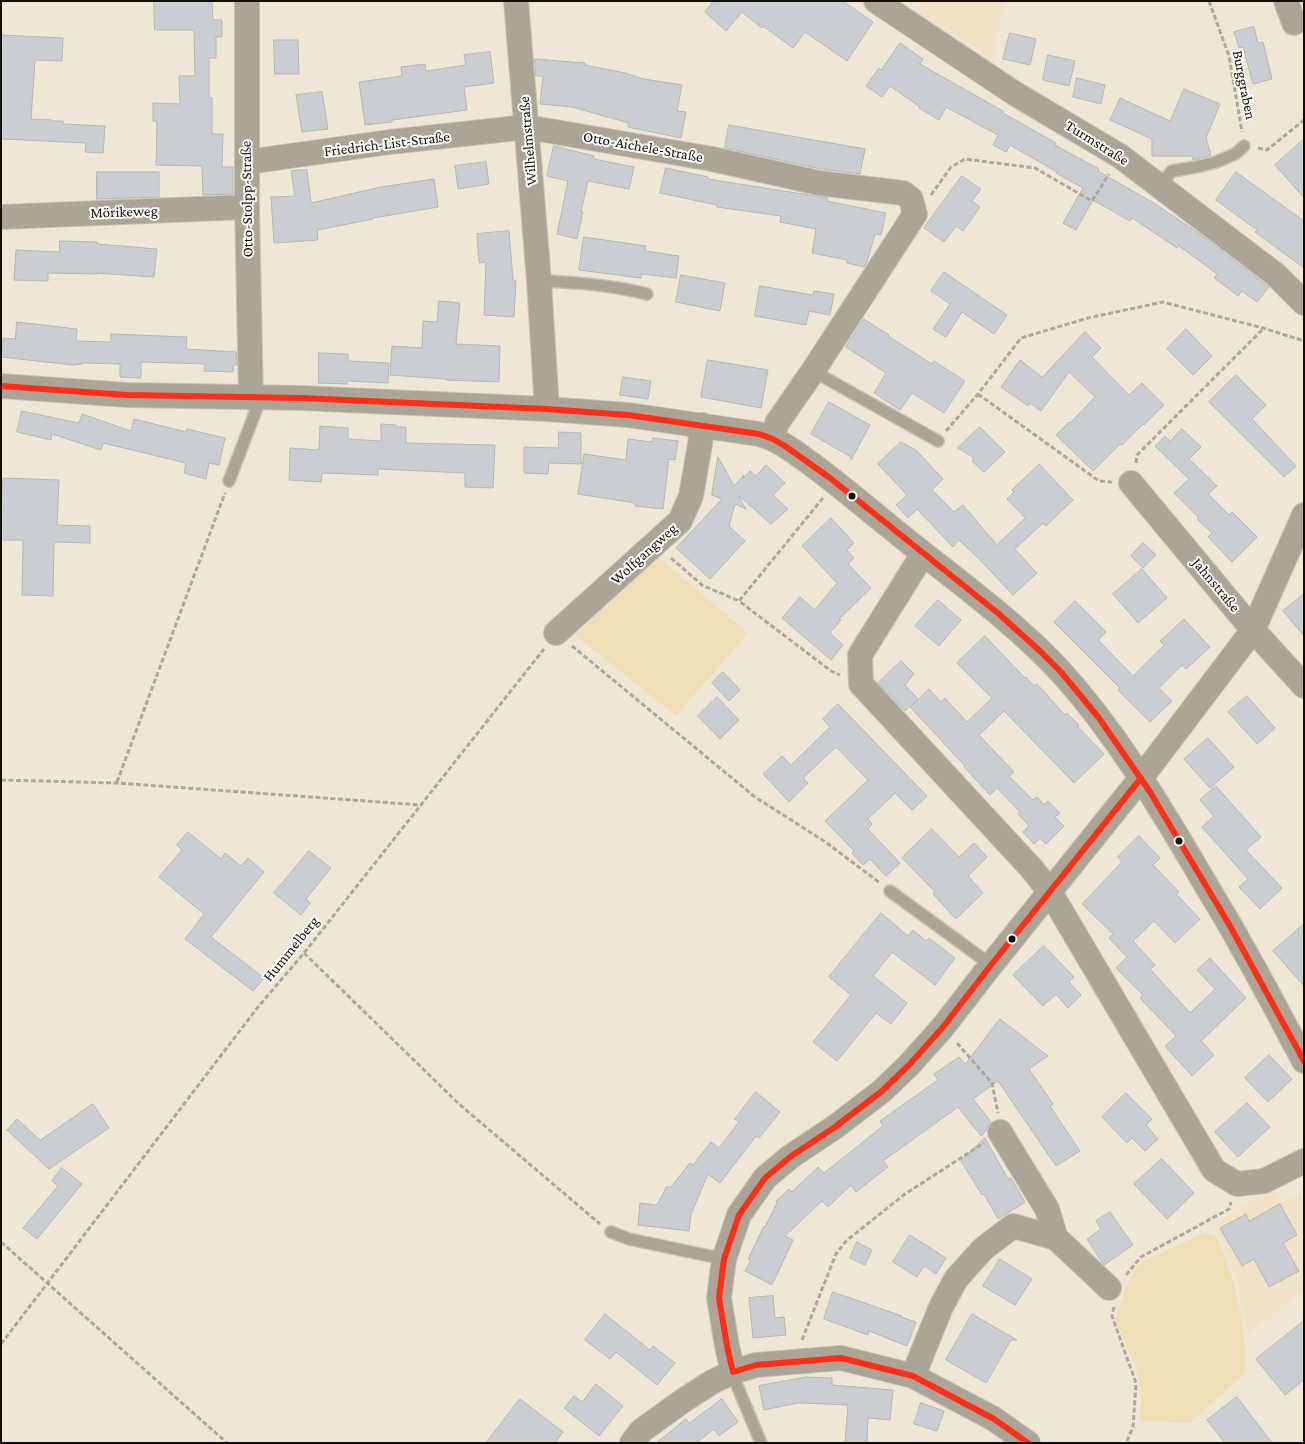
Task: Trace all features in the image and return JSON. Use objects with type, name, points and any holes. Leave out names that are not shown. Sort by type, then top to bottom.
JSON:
[{"type":"street","name":"Otto-Stolpp-Straße","points":[[246,1],[247,207],[256,397]]},
{"type":"street","name":"Wilhelmstraße","points":[[516,1],[539,281],[547,409]]},
{"type":"street","name":"Turmstraße","points":[[876,1],[900,11],[1014,93],[1120,156],[1276,275],[1304,303]]},
{"type":"street","name":"Friedrich-List-Straße","points":[[247,162],[390,142],[527,127]]},
{"type":"street","name":"Otto-Aichele-Straße","points":[[527,127],[712,160],[819,183],[903,193],[911,199]]},
{"type":"street","points":[[772,437],[777,423],[813,371],[914,214],[911,199]]},
{"type":"street","name":"Mörikeweg","points":[[1,217],[247,207]]},
{"type":"street","points":[[1,386],[127,395],[256,397],[547,409],[628,415],[772,437],[826,475],[969,589],[1019,632],[1060,672],[1091,708],[1141,778],[1241,944],[1304,1061]]},
{"type":"street","name":"Wolfgangweg","points":[[556,633],[680,521],[691,496],[702,425]]},
{"type":"street","name":"Jahnstraße","points":[[1131,483],[1253,630],[1304,686]]},
{"type":"street","points":[[733,1372],[719,1298],[724,1259],[739,1215],[765,1178],[790,1157],[835,1127],[882,1091],[944,1027],[991,965],[1141,778],[1253,630],[1304,515]]},
{"type":"street","points":[[924,554],[860,655],[861,684],[1032,869],[1050,892],[1214,1170],[1237,1184],[1264,1181],[1304,1161]]},
{"type":"street","points":[[1000,1132],[1047,1209],[1056,1238]]},
{"type":"street","points":[[913,1376],[941,1307],[956,1279],[984,1249],[1013,1226],[1056,1238],[1116,1289]]},
{"type":"street","points":[[632,1443],[641,1431],[684,1400],[712,1382],[733,1372],[756,1366],[841,1358],[913,1376],[994,1418],[1028,1443]]},
{"type":"lane","points":[[1160,185],[1172,172],[1216,162],[1236,154],[1244,146]]},
{"type":"lane","points":[[539,281],[572,282],[618,287],[647,294]]},
{"type":"lane","points":[[813,371],[938,441]]},
{"type":"lane","points":[[230,481],[256,397]]},
{"type":"lane","points":[[890,891],[991,965]]},
{"type":"lane","points":[[611,1232],[629,1239],[724,1259]]},
{"type":"lane","points":[[733,1372],[760,1443]]},
{"type":"path","name":"Burggraben","points":[[1209,1],[1229,56],[1244,146]]},
{"type":"path","points":[[1267,150],[1304,120]]},
{"type":"path","points":[[911,199],[930,198],[951,167],[965,159],[1035,168],[1092,201],[1120,156]]},
{"type":"path","points":[[938,441],[1022,338],[1088,318],[1163,302],[1263,328],[1304,341]]},
{"type":"path","points":[[978,394],[1099,481],[1131,483],[1137,455],[1263,328]]},
{"type":"path","points":[[116,783],[230,481]]},
{"type":"path","points":[[739,602],[823,498]]},
{"type":"path","points":[[654,544],[702,585],[739,602],[831,672],[861,684]]},
{"type":"path","points":[[556,633],[755,797],[824,841],[890,891]]},
{"type":"path","name":"Hummelberg","points":[[1,1344],[258,1007],[304,953],[556,633]]},
{"type":"path","points":[[1,780],[116,783],[421,805]]},
{"type":"path","points":[[304,953],[459,1104],[611,1232]]},
{"type":"path","points":[[793,1362],[836,1254],[846,1241],[905,1194],[1000,1132],[999,1114],[992,1083],[944,1027]]},
{"type":"path","points":[[1126,1443],[1133,1427],[1136,1383],[1112,1316],[1116,1289],[1141,1257],[1229,1209],[1237,1184]]},
{"type":"path","points":[[1,1242],[226,1443]]},
{"type":"shaded area","points":[[919,1],[1005,1],[992,58],[919,14]]},
{"type":"shaded area","points":[[658,557],[748,633],[676,716],[575,635]]},
{"type":"shaded area","points":[[1273,1189],[1282,1202],[1304,1192],[1304,1289],[1247,1336],[1236,1278],[1214,1224]]},
{"type":"shaded area","points":[[1204,1232],[1216,1236],[1234,1286],[1242,1320],[1245,1373],[1190,1423],[1139,1421],[1142,1393],[1135,1365],[1115,1318],[1131,1276],[1142,1262]]},
{"type":"building","points":[[154,1],[212,1],[213,20],[222,20],[222,37],[216,37],[216,58],[209,58],[209,98],[212,98],[212,134],[223,134],[222,167],[233,167],[233,194],[203,195],[202,166],[156,165],[157,121],[153,121],[153,103],[180,104],[179,76],[195,76],[194,30],[155,30]]},
{"type":"building","points":[[714,1],[843,1],[873,22],[847,61],[805,32],[793,48],[763,26],[762,28],[742,12],[726,31],[705,12]]},
{"type":"building","points":[[1254,27],[1258,43],[1263,42],[1272,79],[1253,84],[1243,47],[1239,48],[1234,32]]},
{"type":"building","points":[[1010,33],[1036,39],[1030,65],[1003,59]]},
{"type":"building","points":[[1,35],[63,38],[62,61],[35,60],[31,119],[63,121],[63,124],[105,126],[103,153],[85,152],[86,143],[1,139]]},
{"type":"building","points":[[274,40],[298,40],[299,74],[275,74]]},
{"type":"building","points":[[900,43],[923,59],[920,64],[1003,111],[1003,113],[1056,143],[1055,145],[1099,169],[1098,171],[1152,202],[1197,232],[1269,287],[1257,302],[1242,291],[1238,296],[1214,278],[1217,274],[1179,246],[1177,248],[1132,218],[1130,221],[1093,200],[1076,230],[1063,223],[1083,188],[1010,145],[1006,152],[993,145],[998,135],[946,107],[939,120],[919,108],[890,86],[882,97],[866,86],[879,68],[881,70]]},
{"type":"building","points":[[490,52],[494,83],[464,87],[467,110],[365,125],[359,82],[402,76],[401,67],[425,64],[426,71],[466,65],[464,55]]},
{"type":"building","points":[[1048,55],[1075,61],[1069,86],[1043,80]]},
{"type":"building","points":[[535,59],[585,63],[585,65],[644,79],[682,85],[677,111],[686,112],[681,138],[628,127],[629,123],[572,107],[540,104],[543,76],[536,76]]},
{"type":"building","points":[[1077,78],[1105,85],[1101,104],[1073,97]]},
{"type":"building","points":[[1184,89],[1220,104],[1206,138],[1211,155],[1193,160],[1192,156],[1152,156],[1152,139],[1110,120],[1120,98],[1170,121]]},
{"type":"building","points":[[322,92],[328,129],[302,132],[296,95]]},
{"type":"building","points":[[729,125],[865,149],[860,174],[821,169],[725,148]]},
{"type":"building","points":[[1304,139],[1304,198],[1275,165]]},
{"type":"building","points":[[554,146],[594,156],[594,159],[634,167],[629,189],[588,181],[577,239],[557,234],[568,181],[547,176]]},
{"type":"building","points":[[486,162],[489,184],[458,189],[455,166]]},
{"type":"building","points":[[666,168],[708,177],[708,179],[828,198],[827,201],[886,213],[881,235],[875,234],[864,267],[847,263],[847,260],[812,253],[816,229],[780,222],[781,216],[717,207],[717,205],[660,193]]},
{"type":"building","points":[[307,170],[311,203],[381,187],[434,179],[438,207],[317,230],[318,240],[274,243],[271,197],[295,196],[291,171]]},
{"type":"building","points":[[97,172],[159,172],[159,197],[97,199]]},
{"type":"building","points":[[1236,172],[1304,221],[1304,268],[1216,200]]},
{"type":"building","points":[[962,176],[981,189],[972,201],[980,207],[963,231],[956,226],[944,242],[924,228]]},
{"type":"building","points":[[509,231],[513,280],[516,281],[514,317],[484,315],[486,262],[479,263],[477,234]]},
{"type":"building","points":[[584,237],[646,246],[645,251],[679,256],[676,278],[642,274],[641,278],[579,270]]},
{"type":"building","points":[[60,241],[97,242],[97,244],[157,249],[154,277],[97,273],[48,273],[48,281],[14,280],[16,250],[59,252]]},
{"type":"building","points":[[944,272],[1007,315],[994,334],[962,312],[946,337],[933,329],[950,304],[931,291]]},
{"type":"building","points":[[681,275],[725,283],[720,311],[676,302]]},
{"type":"building","points":[[760,286],[813,295],[814,291],[834,294],[830,315],[809,311],[806,325],[755,316]]},
{"type":"building","points":[[439,301],[460,303],[456,344],[500,346],[499,382],[390,375],[392,346],[422,348],[423,321],[437,322]]},
{"type":"building","points":[[864,319],[932,364],[934,361],[965,381],[944,413],[912,393],[900,410],[874,393],[886,373],[846,347]]},
{"type":"building","points":[[17,322],[77,329],[76,341],[111,342],[111,334],[187,337],[186,349],[236,352],[237,365],[233,365],[233,372],[204,371],[205,364],[141,362],[141,378],[120,377],[120,364],[82,363],[73,365],[1,357],[3,338],[15,339]]},
{"type":"building","points":[[1186,329],[1212,356],[1193,375],[1167,349]]},
{"type":"building","points":[[1085,332],[1101,348],[1092,357],[1129,395],[1142,383],[1164,405],[1093,471],[1056,435],[1095,397],[1069,372],[1041,411],[1030,403],[1028,406],[1001,387],[1020,360],[1042,377]]},
{"type":"building","points":[[319,353],[348,354],[348,361],[389,363],[388,383],[347,381],[347,384],[319,383]]},
{"type":"building","points":[[708,360],[768,370],[761,408],[701,397]]},
{"type":"building","points":[[1236,375],[1266,405],[1252,419],[1296,466],[1284,477],[1209,402]]},
{"type":"building","points":[[623,377],[651,381],[648,399],[620,395]]},
{"type":"building","points":[[829,402],[870,425],[851,460],[851,457],[811,434]]},
{"type":"building","points":[[22,411],[79,423],[82,414],[131,431],[134,419],[186,432],[187,429],[225,438],[219,465],[209,463],[206,479],[184,473],[186,463],[103,443],[101,450],[52,434],[51,440],[17,432]]},
{"type":"building","points":[[381,424],[406,427],[406,443],[495,445],[493,488],[465,487],[465,473],[378,469],[378,475],[322,473],[321,482],[289,480],[290,448],[319,450],[320,426],[348,428],[348,439],[381,441]]},
{"type":"building","points":[[980,427],[1005,452],[984,472],[972,461],[974,458],[958,448]]},
{"type":"building","points":[[1182,429],[1201,447],[1189,459],[1217,486],[1208,494],[1229,515],[1232,512],[1257,537],[1232,562],[1208,537],[1212,533],[1174,493],[1189,479],[1155,446],[1165,436],[1170,441]]},
{"type":"building","points":[[559,432],[581,433],[581,464],[549,463],[548,474],[524,473],[524,447],[558,448]]},
{"type":"building","points":[[653,438],[678,441],[675,460],[669,459],[663,509],[635,506],[635,503],[578,494],[584,454],[626,460],[628,439],[652,442]]},
{"type":"building","points":[[901,442],[916,450],[943,479],[932,490],[954,512],[963,505],[997,545],[1025,518],[1007,499],[1014,492],[1012,490],[1039,464],[1073,500],[1046,526],[1043,523],[1015,549],[1037,573],[1013,595],[959,540],[953,547],[917,509],[908,518],[896,505],[907,495],[878,464]]},
{"type":"building","points":[[718,457],[734,486],[750,471],[756,476],[766,465],[785,483],[773,495],[788,509],[771,524],[738,495],[746,509],[735,504],[729,526],[745,541],[710,579],[676,548],[722,499],[712,495]]},
{"type":"building","points":[[3,478],[59,480],[57,525],[90,526],[90,543],[54,542],[53,596],[22,595],[23,540],[1,540]]},
{"type":"building","points":[[831,518],[854,543],[847,550],[854,558],[848,564],[871,588],[839,619],[841,620],[830,633],[843,645],[831,660],[782,618],[800,597],[815,610],[837,583],[802,546]]},
{"type":"building","points":[[1143,543],[1156,555],[1143,568],[1131,556]]},
{"type":"building","points":[[1142,569],[1167,598],[1138,623],[1113,594]]},
{"type":"building","points":[[1304,594],[1304,636],[1283,611]]},
{"type":"building","points":[[938,600],[961,620],[939,646],[915,626]]},
{"type":"building","points":[[1075,601],[1106,632],[1098,640],[1133,676],[1164,645],[1160,641],[1184,619],[1210,647],[1186,669],[1182,665],[1159,688],[1172,701],[1150,722],[1118,690],[1120,688],[1054,622]]},
{"type":"building","points":[[985,636],[1025,678],[1034,686],[1037,684],[1065,715],[1067,713],[1104,754],[1074,783],[1004,711],[979,735],[1014,772],[1009,776],[1033,800],[1037,797],[1044,805],[1048,801],[1060,813],[1055,817],[1064,826],[1046,844],[1040,838],[1034,844],[1023,832],[1029,826],[1018,814],[1020,812],[997,788],[990,795],[910,707],[929,689],[941,702],[945,698],[967,722],[992,698],[957,663]]},
{"type":"building","points":[[901,661],[914,674],[905,685],[918,699],[905,711],[878,683]]},
{"type":"building","points":[[723,672],[740,690],[729,701],[712,683]]},
{"type":"building","points":[[1247,696],[1275,728],[1257,744],[1228,712]]},
{"type":"building","points":[[717,697],[739,720],[720,739],[698,716]]},
{"type":"building","points":[[838,704],[927,796],[912,810],[895,793],[868,819],[872,824],[868,829],[900,863],[886,876],[870,859],[863,865],[852,853],[854,851],[825,821],[868,780],[836,747],[803,778],[808,783],[789,802],[763,774],[782,756],[791,765],[830,727],[823,719]]},
{"type":"building","points":[[1208,738],[1234,767],[1210,788],[1184,759]]},
{"type":"building","points":[[1216,786],[1261,837],[1246,850],[1282,888],[1260,909],[1239,887],[1248,879],[1202,827],[1214,816],[1200,800]]},
{"type":"building","points":[[932,829],[959,857],[974,843],[987,857],[968,876],[983,893],[956,919],[933,894],[935,892],[902,858]]},
{"type":"building","points":[[188,832],[221,859],[225,853],[241,866],[248,858],[264,872],[211,937],[264,978],[253,991],[185,939],[204,914],[159,877],[182,850],[177,845]]},
{"type":"building","points":[[1139,836],[1160,858],[1153,865],[1179,892],[1176,894],[1200,919],[1175,943],[1154,921],[1133,941],[1155,965],[1150,969],[1190,1013],[1215,989],[1197,970],[1210,958],[1246,998],[1201,1041],[1214,1055],[1192,1076],[1165,1046],[1176,1036],[1140,998],[1143,995],[1116,968],[1127,957],[1109,938],[1113,934],[1082,904],[1122,862],[1118,857]]},
{"type":"building","points":[[309,851],[331,868],[306,899],[310,903],[301,915],[274,893]]},
{"type":"building","points":[[881,913],[908,936],[913,930],[926,941],[929,938],[955,958],[935,985],[892,952],[873,976],[907,1003],[891,1024],[876,1013],[837,1061],[813,1042],[851,995],[829,977]]},
{"type":"building","points":[[1304,924],[1304,986],[1273,951]]},
{"type":"building","points":[[1044,946],[1074,977],[1069,982],[1081,995],[1068,1008],[1056,994],[1043,1006],[1013,975]]},
{"type":"building","points":[[1000,1019],[1048,1056],[1029,1069],[1053,1104],[1050,1106],[1080,1151],[1056,1166],[998,1081],[973,1099],[991,1122],[981,1136],[958,1107],[883,1161],[888,1167],[856,1192],[851,1185],[828,1207],[822,1201],[785,1236],[793,1240],[772,1285],[745,1271],[751,1260],[748,1259],[777,1203],[776,1201],[789,1189],[792,1192],[818,1167],[824,1173],[883,1126],[880,1121],[938,1080],[934,1074],[959,1057],[965,1064]]},
{"type":"building","points":[[1269,1055],[1292,1079],[1268,1102],[1245,1078]]},
{"type":"building","points":[[756,1092],[780,1112],[759,1138],[756,1136],[720,1183],[708,1174],[691,1214],[689,1231],[638,1225],[640,1203],[657,1205],[667,1186],[670,1188],[690,1163],[693,1165],[711,1142],[719,1148],[739,1122],[735,1119]]},
{"type":"building","points":[[1126,1093],[1152,1119],[1146,1125],[1158,1139],[1145,1151],[1132,1138],[1127,1143],[1102,1117]]},
{"type":"building","points":[[1247,1103],[1270,1127],[1238,1157],[1215,1132]]},
{"type":"building","points":[[93,1104],[109,1128],[49,1169],[7,1130],[17,1119],[40,1140]]},
{"type":"building","points":[[985,1138],[1008,1179],[1011,1178],[1025,1202],[998,1219],[984,1194],[982,1195],[961,1161]]},
{"type":"building","points":[[1162,1159],[1194,1193],[1167,1219],[1134,1184]]},
{"type":"building","points":[[62,1168],[82,1184],[37,1239],[23,1228],[58,1186],[52,1181]]},
{"type":"building","points":[[1280,1204],[1297,1235],[1283,1243],[1299,1271],[1269,1287],[1254,1259],[1242,1266],[1220,1228],[1246,1214],[1249,1221]]},
{"type":"building","points":[[1110,1212],[1133,1245],[1104,1265],[1087,1239],[1101,1229],[1096,1221]]},
{"type":"building","points":[[910,1235],[946,1258],[936,1274],[924,1266],[917,1277],[893,1262]]},
{"type":"building","points":[[857,1242],[872,1250],[865,1265],[850,1258]]},
{"type":"building","points":[[1000,1259],[1032,1279],[1015,1305],[983,1286]]},
{"type":"building","points":[[833,1292],[916,1322],[907,1346],[869,1331],[868,1335],[824,1319]]},
{"type":"building","points":[[773,1296],[775,1318],[784,1317],[786,1335],[753,1338],[749,1298]]},
{"type":"building","points":[[605,1314],[650,1350],[653,1346],[675,1363],[657,1385],[616,1352],[610,1359],[585,1340]]},
{"type":"building","points":[[972,1314],[1017,1340],[1011,1340],[986,1383],[946,1360]]},
{"type":"building","points":[[1304,1321],[1304,1380],[1285,1395],[1256,1359]]},
{"type":"building","points":[[806,1377],[832,1378],[832,1385],[893,1390],[890,1420],[868,1418],[867,1443],[845,1443],[848,1405],[798,1403],[764,1410],[759,1386]]},
{"type":"building","points":[[596,1384],[623,1406],[599,1436],[564,1408],[574,1396],[582,1402]]},
{"type":"building","points":[[1237,1397],[1272,1443],[1225,1443],[1207,1420]]},
{"type":"building","points":[[520,1399],[563,1432],[555,1443],[486,1443]]},
{"type":"building","points":[[722,1399],[738,1422],[719,1436],[714,1429],[696,1443],[656,1443],[686,1419],[689,1423]]},
{"type":"building","points":[[921,1403],[944,1411],[937,1431],[914,1424]]},
{"type":"transit line","points":[[1,386],[127,395],[301,398],[547,409],[628,415],[759,434],[773,439],[830,478],[999,614],[1061,672],[1099,718],[1150,792],[1230,926],[1304,1061]]},
{"type":"transit line","points":[[1028,1443],[994,1419],[913,1376],[841,1358],[756,1365],[733,1372],[719,1298],[724,1259],[739,1215],[765,1178],[790,1157],[835,1127],[882,1091],[909,1065],[943,1027],[1141,778]]}]
